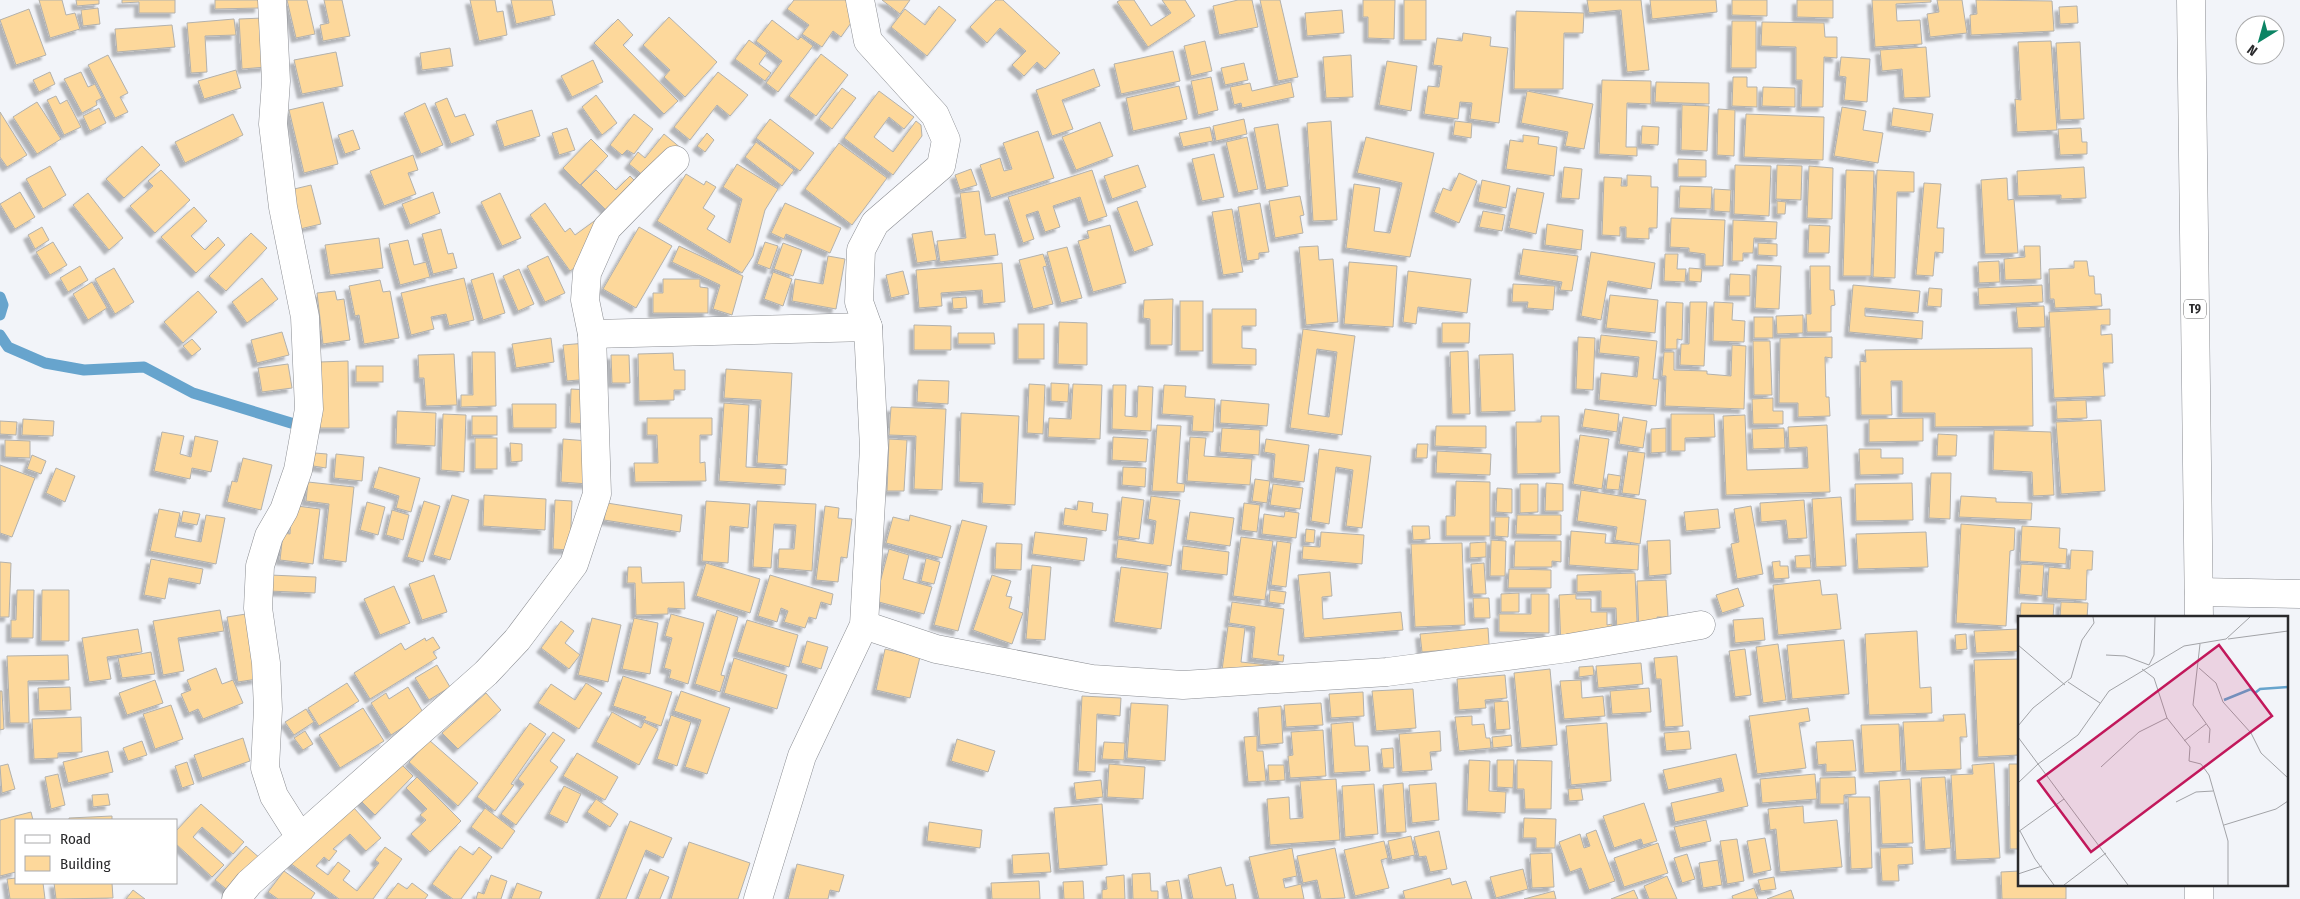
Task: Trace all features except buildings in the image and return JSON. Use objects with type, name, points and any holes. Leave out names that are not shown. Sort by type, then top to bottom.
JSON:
[{"type":"main road","points":[[272,0],[276,81],[273,124],[282,207],[305,317],[308,409],[298,470],[284,510],[269,536],[260,566],[258,608],[266,663],[268,709],[265,768],[274,796],[300,837]]},
{"type":"main road","points":[[758,899],[802,756],[864,626],[874,448],[868,327],[860,302],[861,250],[875,223],[941,166],[946,140],[935,115],[868,41],[860,0]]},
{"type":"main road","name":"T9","points":[[2191,0],[2199,605]]},
{"type":"main road","points":[[236,899],[249,883],[300,837],[486,674],[517,640],[574,564],[597,494],[592,334],[585,300],[587,273],[607,228],[675,160]]},
{"type":"main road","points":[[592,334],[868,327]]},
{"type":"main road","points":[[2199,605],[2300,594]]},
{"type":"main road","points":[[864,626],[936,649],[1092,679],[1183,685],[1387,672],[1568,648],[1701,625]]},
{"type":"main road","points":[[2199,886],[2199,899]]},
{"type":"waterway","points":[[0,297],[3,305],[0,315]]},
{"type":"waterway","points":[[0,335],[8,347],[45,363],[84,370],[144,367],[193,393],[291,423]]}]
